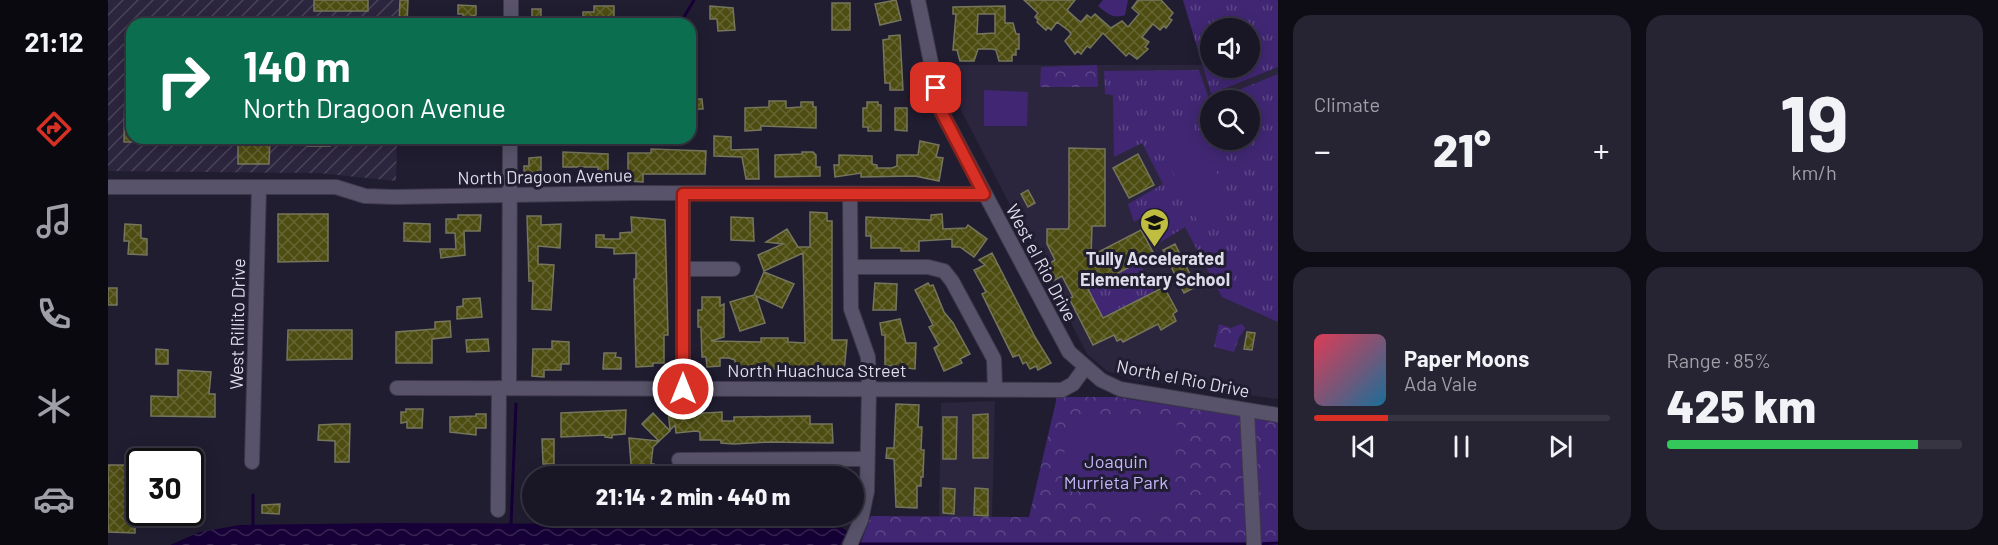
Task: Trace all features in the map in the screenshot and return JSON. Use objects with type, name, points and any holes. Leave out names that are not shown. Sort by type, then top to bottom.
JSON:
[{"type":"street","points":[[511,0],[511,18]]},
{"type":"street","name":"West el Rio Drive","points":[[918,0],[941,111],[1052,325],[1068,352],[1084,369]]},
{"type":"street","points":[[498,510],[504,388],[510,144]]},
{"type":"street","name":"North Dragoon Avenue","points":[[108,187],[336,187],[365,196],[389,197],[984,194]]},
{"type":"street","name":"West Rillito Drive","points":[[252,462],[259,187]]},
{"type":"street","points":[[683,194],[683,389]]},
{"type":"street","points":[[850,194],[851,309],[868,357],[869,389],[867,491],[850,545]]},
{"type":"street","points":[[852,267],[928,267],[944,272],[952,281],[994,359],[995,389]]},
{"type":"street","points":[[683,269],[733,269]]},
{"type":"street","name":"North Huachuca Street","points":[[397,388],[1062,390],[1073,384],[1084,369]]},
{"type":"street","name":"North el Rio Drive","points":[[1084,369],[1120,389],[1278,415]]},
{"type":"street","points":[[1247,411],[1254,545]]},
{"type":"street","points":[[679,460],[866,459]]},
{"type":"shaded area","points":[[108,0],[399,0],[398,18],[126,18],[126,144],[397,144],[396,181],[318,173],[108,171]]},
{"type":"shaded area","name":"Tully Accelerated Elementary School","points":[[948,65],[1200,65],[1200,78],[1206,78],[1210,90],[1200,90],[1200,150],[1260,150],[1260,90],[1221,90],[1251,78],[1260,78],[1260,74],[1278,67],[1278,399],[1131,379],[1107,371],[1087,354],[962,112]]},
{"type":"shaded area","points":[[995,401],[992,518],[939,517],[941,403]]},
{"type":"green space","points":[[1103,0],[1128,0],[1125,15],[1114,16],[1108,13],[1098,6]]},
{"type":"green space","points":[[1183,0],[1278,0],[1278,67],[1260,74],[1260,18],[1200,18],[1200,57]]},
{"type":"green space","points":[[1097,65],[1098,87],[1040,87],[1041,67]]},
{"type":"green space","points":[[1199,70],[1206,90],[1200,90],[1200,150],[1260,150],[1260,90],[1239,90],[1278,74],[1278,322],[1222,297],[1185,227],[1161,242],[1147,214],[1134,222],[1128,204],[1163,184],[1142,143],[1114,157],[1113,95],[1105,94],[1104,71]]},
{"type":"green space","points":[[1206,78],[1251,78],[1221,90],[1210,90]]},
{"type":"green space","points":[[984,90],[1028,92],[1027,126],[984,126]]},
{"type":"green space","points":[[1191,122],[1200,140],[1200,150],[1205,150],[1236,211],[1201,228],[1156,139]]},
{"type":"green space","points":[[1139,262],[1154,292],[1102,317],[1088,289]]},
{"type":"green space","points":[[1219,324],[1231,328],[1241,324],[1244,326],[1245,329],[1239,337],[1234,352],[1214,347]]},
{"type":"green space","name":"Joaquin Murrieta Park","points":[[1057,397],[1116,397],[1278,422],[1278,545],[860,545],[871,516],[1029,517]]},
{"type":"green space","points":[[1066,418],[1177,419],[1173,514],[1113,511],[1083,494],[1064,460]]},
{"type":"green space","points":[[1263,461],[1278,461],[1278,485],[1262,485]]},
{"type":"water","points":[[389,523],[522,524],[522,526],[840,526],[847,531],[840,545],[170,545],[200,532],[240,525]]},
{"type":"building","points":[[314,0],[368,0],[368,11],[314,11]]},
{"type":"building","points":[[400,0],[408,0],[407,18],[399,18]]},
{"type":"building","points":[[896,0],[901,20],[880,25],[875,4]]},
{"type":"building","points":[[1024,0],[1075,0],[1067,10],[1078,20],[1081,22],[1087,15],[1091,18],[1095,14],[1111,28],[1122,21],[1128,27],[1139,14],[1132,8],[1138,0],[1161,0],[1173,13],[1169,18],[1172,20],[1166,28],[1164,26],[1160,30],[1153,24],[1142,37],[1149,42],[1145,47],[1148,49],[1137,59],[1129,53],[1126,56],[1103,33],[1090,48],[1087,46],[1081,54],[1078,51],[1075,54],[1065,41],[1071,34],[1069,31],[1057,22],[1051,30],[1048,27],[1046,30],[1037,22],[1035,17],[1038,13]]},
{"type":"building","points":[[832,3],[850,3],[850,30],[832,30]]},
{"type":"building","points":[[458,5],[476,6],[476,15],[471,18],[463,18],[463,14],[458,14]]},
{"type":"building","points":[[594,6],[614,6],[614,18],[583,18],[583,12],[594,12]]},
{"type":"building","points":[[710,6],[733,8],[735,30],[718,31],[717,19],[710,19]]},
{"type":"building","points":[[1005,6],[1005,23],[1013,23],[1016,34],[1019,34],[1019,49],[1016,49],[1016,55],[1012,55],[1012,61],[999,61],[996,50],[978,49],[974,61],[960,61],[957,50],[953,50],[956,14],[953,14],[953,7]],"holes":[[[978,14],[995,14],[995,33],[977,34]]]},
{"type":"building","points":[[532,9],[541,9],[541,18],[532,18]]},
{"type":"building","points":[[900,35],[903,90],[890,90],[890,83],[885,83],[883,40],[889,39],[889,36]]},
{"type":"building","points":[[125,84],[126,84],[126,142],[124,142]]},
{"type":"building","points":[[696,99],[702,99],[703,109],[696,109]]},
{"type":"building","points":[[769,101],[786,101],[786,108],[801,107],[801,102],[813,102],[813,107],[816,107],[816,128],[761,126],[761,130],[745,131],[745,108],[769,107]]},
{"type":"building","points":[[867,102],[878,102],[878,105],[881,105],[881,131],[868,131],[868,127],[863,127],[863,108],[867,108]]},
{"type":"building","points":[[895,108],[907,108],[907,131],[895,130]]},
{"type":"building","points":[[714,136],[731,137],[731,150],[758,149],[759,179],[746,179],[742,157],[714,156]]},
{"type":"building","points":[[920,141],[939,145],[936,157],[943,158],[939,181],[915,176],[861,177],[861,173],[835,177],[834,165],[839,165],[839,155],[872,156],[872,164],[877,165],[877,168],[892,168],[897,166],[897,155],[918,155]]},
{"type":"building","points":[[238,144],[270,144],[269,164],[238,164]]},
{"type":"building","points":[[308,144],[330,144],[330,146],[308,146]]},
{"type":"building","points":[[1069,148],[1105,149],[1105,226],[1092,226],[1091,256],[1141,230],[1154,254],[1088,289],[1103,318],[1164,287],[1177,311],[1173,314],[1176,321],[1161,330],[1158,324],[1123,342],[1121,339],[1117,341],[1114,335],[1093,345],[1069,298],[1073,297],[1062,276],[1053,281],[1045,266],[1055,260],[1047,244],[1047,229],[1068,229],[1069,226]]},
{"type":"building","points":[[651,149],[706,151],[705,174],[643,174],[643,182],[628,181],[628,153],[651,153]]},
{"type":"building","points":[[563,152],[608,154],[608,173],[598,173],[598,167],[563,167]]},
{"type":"building","points":[[802,152],[813,152],[816,155],[816,167],[820,167],[820,176],[775,177],[775,155],[802,154]]},
{"type":"building","points":[[1138,154],[1154,185],[1129,198],[1113,168]]},
{"type":"building","points":[[541,157],[541,175],[524,174],[524,166],[529,166],[529,158]]},
{"type":"building","points":[[1028,190],[1035,203],[1028,207],[1021,194]]},
{"type":"building","points":[[810,212],[827,213],[827,221],[832,221],[832,340],[847,340],[844,372],[827,372],[827,369],[735,369],[735,360],[729,358],[720,358],[720,366],[707,367],[706,357],[702,357],[701,327],[698,327],[698,310],[702,310],[702,297],[720,297],[720,306],[724,304],[724,337],[711,341],[761,342],[761,338],[788,338],[788,342],[805,343],[803,253],[764,271],[758,255],[783,244],[766,242],[787,229],[798,247],[810,247]]},
{"type":"building","points":[[278,214],[328,214],[328,261],[278,262]]},
{"type":"building","points":[[942,214],[943,229],[966,228],[968,225],[987,239],[974,257],[960,247],[952,247],[952,239],[919,241],[919,251],[901,251],[901,248],[871,248],[871,236],[866,236],[866,217],[931,220],[931,215]]},
{"type":"building","points":[[458,215],[481,215],[480,231],[464,231],[465,255],[441,258],[440,249],[456,249],[455,233],[446,233],[446,219],[458,219]]},
{"type":"building","points":[[527,216],[541,216],[541,225],[561,224],[560,248],[538,246],[538,264],[554,265],[551,310],[532,309],[533,281],[529,281]]},
{"type":"building","points":[[631,217],[665,220],[668,335],[664,335],[664,363],[653,363],[653,366],[636,367],[634,279],[636,279],[636,253],[614,254],[614,248],[596,247],[596,235],[604,235],[604,239],[620,239],[620,233],[632,232]]},
{"type":"building","points":[[731,217],[753,218],[754,241],[731,240]]},
{"type":"building","points":[[404,223],[430,224],[430,242],[404,241]]},
{"type":"building","points":[[125,224],[141,225],[141,238],[147,239],[147,255],[128,254],[129,241],[124,241]]},
{"type":"building","points":[[1175,244],[1191,276],[1195,274],[1199,285],[1184,293],[1163,250]]},
{"type":"building","points":[[992,253],[1035,337],[1051,363],[1038,370],[1036,366],[1030,369],[1026,362],[1023,364],[1019,355],[1013,357],[982,294],[986,292],[974,270],[985,265],[979,260]]},
{"type":"building","points":[[764,272],[794,284],[782,308],[756,296],[765,323],[740,331],[730,302],[754,295]]},
{"type":"building","points":[[875,283],[897,284],[896,310],[873,310]]},
{"type":"building","points":[[928,283],[930,286],[933,285],[944,312],[953,323],[970,354],[960,359],[962,363],[944,371],[934,348],[939,345],[929,327],[933,325],[915,290]]},
{"type":"building","points":[[108,288],[117,288],[117,305],[108,305]]},
{"type":"building","points":[[480,298],[482,317],[457,319],[457,307],[463,306],[463,299]]},
{"type":"building","points":[[900,319],[906,343],[916,343],[915,369],[885,365],[885,335],[882,335],[880,323]]},
{"type":"building","points":[[450,321],[451,337],[432,339],[432,363],[396,363],[396,332],[435,329],[435,322]]},
{"type":"building","points":[[288,330],[352,330],[352,359],[287,360]]},
{"type":"building","points":[[1247,332],[1255,333],[1252,350],[1244,349]]},
{"type":"building","points":[[488,339],[489,351],[467,352],[466,340]]},
{"type":"building","points":[[552,341],[569,342],[569,364],[561,364],[561,370],[544,370],[544,377],[532,376],[533,349],[552,349]]},
{"type":"building","points":[[156,349],[168,350],[168,364],[156,364]]},
{"type":"building","points":[[604,353],[616,353],[615,357],[621,358],[621,369],[603,369]]},
{"type":"building","points":[[178,370],[211,372],[209,394],[215,394],[215,417],[151,416],[151,396],[178,397]]},
{"type":"building","points":[[896,404],[919,405],[918,427],[922,427],[921,450],[924,450],[923,477],[921,477],[921,486],[917,486],[917,508],[896,507],[894,459],[886,458],[887,448],[894,448]]},
{"type":"building","points":[[686,407],[686,414],[722,412],[722,421],[734,421],[734,417],[810,416],[810,424],[832,424],[833,443],[734,444],[721,443],[721,440],[700,440],[700,432],[676,433],[675,425],[670,430],[668,409]]},
{"type":"building","points":[[406,409],[423,409],[422,428],[407,428],[407,422],[401,423],[401,412],[406,412]]},
{"type":"building","points":[[626,410],[625,434],[612,435],[612,438],[605,437],[605,435],[561,437],[561,413]]},
{"type":"building","points":[[653,413],[670,431],[659,441],[642,424]]},
{"type":"building","points":[[476,414],[486,414],[486,428],[476,428],[476,435],[450,432],[450,417],[476,416]]},
{"type":"building","points":[[988,414],[988,458],[973,458],[973,415]]},
{"type":"building","points":[[943,417],[957,417],[956,459],[943,459]]},
{"type":"building","points":[[350,424],[349,462],[335,462],[335,441],[318,440],[319,425]]},
{"type":"building","points":[[629,438],[659,441],[653,447],[651,464],[654,466],[631,466]]},
{"type":"building","points":[[542,439],[554,439],[554,464],[543,464]]},
{"type":"building","points":[[108,465],[126,465],[126,526],[135,526],[135,533],[108,532]]},
{"type":"building","points":[[943,488],[955,489],[954,514],[943,513]]},
{"type":"building","points":[[975,488],[988,489],[988,516],[974,515]]},
{"type":"building","points":[[280,504],[279,514],[262,513],[262,505]]},
{"type":"waterway","points":[[684,18],[694,0]]},
{"type":"waterway","points":[[508,527],[511,524],[516,404]]},
{"type":"waterway","points":[[253,495],[253,526]]},
{"type":"waterway","points":[[1259,544],[1278,543]]},
{"type":"waterway","points":[[857,544],[1249,544]]},
{"type":"place","name":"Tully Accelerated Elementary School","points":[[1155,248]]},
{"type":"route","points":[[683,389],[683,194],[984,194],[941,111],[936,88]]}]
